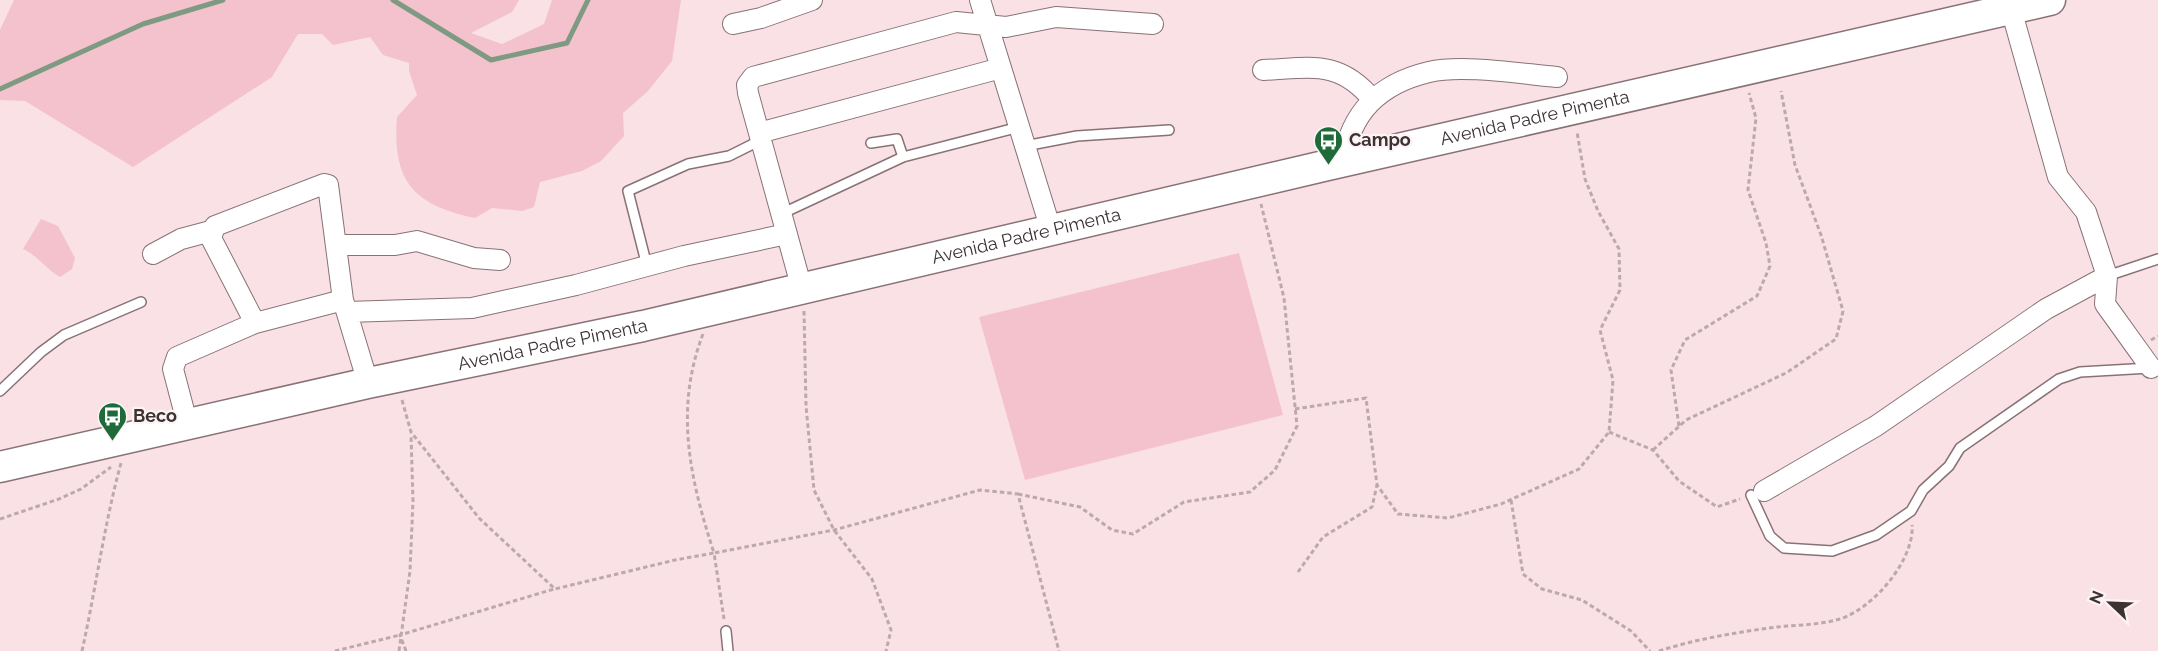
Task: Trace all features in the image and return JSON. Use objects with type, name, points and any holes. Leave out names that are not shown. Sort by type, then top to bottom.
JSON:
[{"type":"main road","name":"Avenida Padre Pimenta","points":[[0,467],[382,380],[712,310],[1342,161],[1742,71],[2012,5],[2050,0]]},
{"type":"street","points":[[733,24],[761,18],[812,0]]},
{"type":"street","points":[[980,0],[1051,230]]},
{"type":"street","points":[[2012,5],[2058,177],[2086,212],[2108,276],[2105,304],[2155,368]]},
{"type":"street","points":[[802,289],[747,85],[758,74],[956,22],[1006,27],[1056,17],[1153,24]]},
{"type":"street","points":[[760,137],[1001,68]]},
{"type":"street","points":[[1263,70],[1311,68],[1337,71],[1358,82],[1372,100]]},
{"type":"street","points":[[1342,161],[1347,138],[1355,118],[1372,100],[1429,72],[1466,70],[1557,77]]},
{"type":"street","points":[[153,254],[182,239],[211,231],[215,226],[324,184],[330,189],[345,306],[382,380]]},
{"type":"street","points":[[211,231],[211,238],[255,323]]},
{"type":"street","points":[[188,426],[173,369],[177,357],[255,323],[345,306],[472,308],[787,234]]},
{"type":"street","points":[[337,245],[395,245],[417,241],[474,258],[500,260]]},
{"type":"street","points":[[1758,493],[1876,426],[2046,309],[2108,276]]},
{"type":"lane","points":[[781,214],[903,157],[1022,137],[1169,130]]},
{"type":"lane","points":[[647,266],[627,196],[630,188],[688,164],[729,156],[760,137]]},
{"type":"lane","points":[[872,143],[897,140],[903,157]]},
{"type":"lane","points":[[2108,276],[2158,259]]},
{"type":"lane","points":[[0,391],[41,352],[64,335],[141,302]]},
{"type":"lane","points":[[1758,493],[1770,536],[1784,548],[1832,551],[1876,535],[1911,511],[1923,490],[1949,466],[1960,448],[2059,379],[2079,372],[2155,368]]},
{"type":"lane","points":[[726,631],[728,651]]},
{"type":"path","points":[[1679,426],[1671,370],[1685,340],[1757,296],[1770,266],[1766,243],[1748,189],[1756,118],[1742,71]]},
{"type":"path","points":[[1653,450],[1686,420],[1786,373],[1836,339],[1843,311],[1821,236],[1795,165],[1781,91]]},
{"type":"path","points":[[1377,486],[1398,514],[1448,518],[1510,500],[1579,469],[1610,432],[1613,380],[1600,330],[1620,290],[1619,249],[1598,211],[1585,179],[1573,109]]},
{"type":"path","points":[[335,651],[400,635],[555,589],[675,560],[834,530],[980,490],[1018,494],[1080,507],[1112,530],[1133,534],[1184,502],[1250,492],[1275,470],[1297,426],[1284,298],[1255,182]]},
{"type":"path","points":[[802,289],[806,406],[814,490],[834,530],[872,579],[891,630],[886,651]]},
{"type":"path","points":[[712,310],[692,361],[687,413],[690,472],[714,553],[726,631]]},
{"type":"path","points":[[382,380],[411,432],[479,518],[555,589]]},
{"type":"path","points":[[1295,408],[1366,398],[1377,486],[1372,507],[1323,537],[1298,572]]},
{"type":"path","points":[[399,651],[410,571],[413,501],[411,432]]},
{"type":"path","points":[[1610,432],[1653,450],[1679,481],[1717,507],[1758,493]]},
{"type":"path","points":[[0,519],[81,489],[122,459],[109,508],[96,589],[82,651]]},
{"type":"path","points":[[1018,494],[1059,651]]},
{"type":"path","points":[[1510,500],[1523,574],[1542,589],[1582,600],[1632,631],[1650,651]]},
{"type":"path","points":[[1659,651],[1679,645],[1773,628],[1838,620],[1872,600],[1897,573],[1913,539],[1911,511]]},
{"type":"path","points":[[400,635],[406,651]]},
{"type":"shaded area","points":[[14,0],[519,0],[512,12],[471,33],[502,44],[544,24],[552,0],[681,0],[672,61],[648,91],[623,113],[624,136],[601,161],[582,171],[540,182],[534,207],[522,211],[492,208],[475,218],[436,206],[411,187],[403,174],[396,139],[397,117],[417,95],[409,71],[409,63],[383,55],[370,37],[333,45],[322,34],[298,34],[272,77],[133,167],[25,101],[0,100],[0,30]]},
{"type":"shaded area","points":[[41,219],[58,226],[75,258],[72,269],[60,277],[23,249]]},
{"type":"shaded area","points":[[1239,253],[1283,415],[1025,480],[979,317]]},
{"type":"waterway","points":[[0,89],[143,24],[223,0]]},
{"type":"waterway","points":[[393,0],[491,60],[567,43],[588,0]]},
{"type":"place","name":"Campo","points":[[1328,166]]},
{"type":"place","name":"Beco","points":[[112,442]]}]
